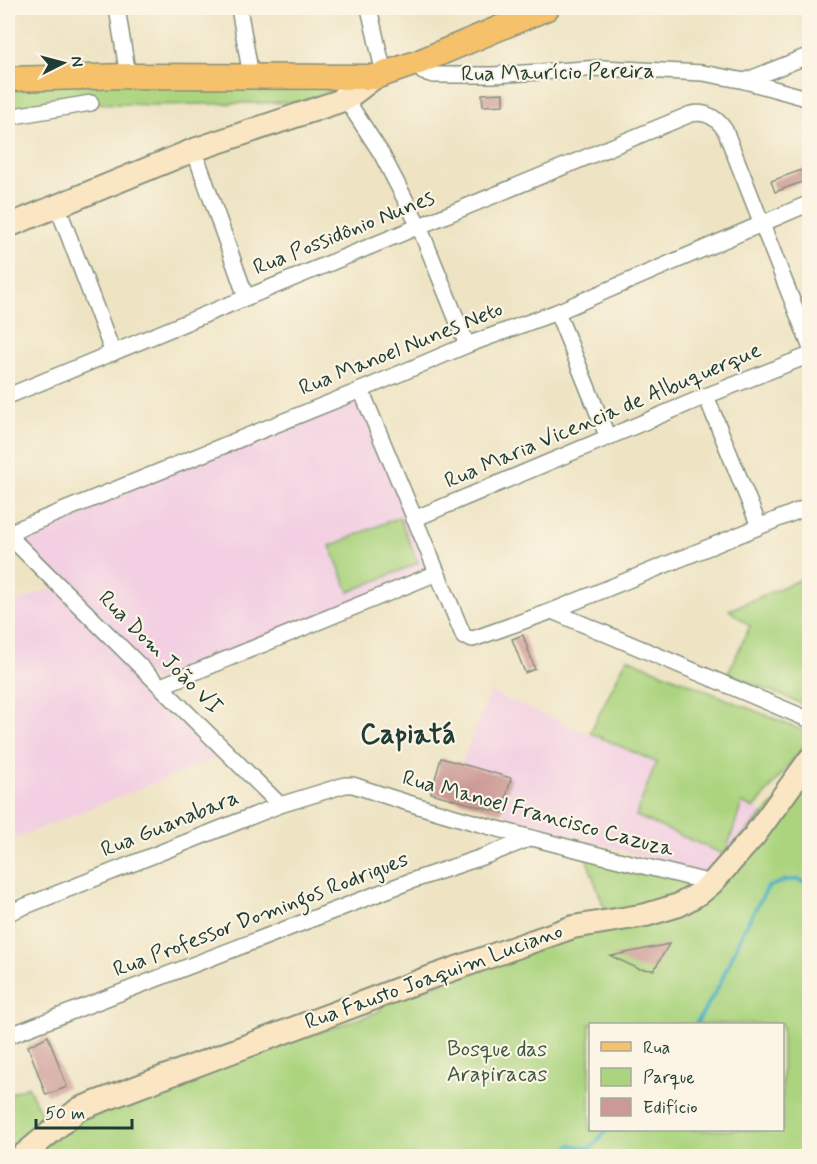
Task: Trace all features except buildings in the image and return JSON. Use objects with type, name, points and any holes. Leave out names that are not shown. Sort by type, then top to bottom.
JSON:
[{"type":"main road","points":[[8,79],[380,75],[419,62],[548,8]]},
{"type":"street","points":[[117,8],[128,76]]},
{"type":"street","points":[[239,8],[251,76]]},
{"type":"street","points":[[8,226],[194,150],[346,99],[380,75],[369,8]]},
{"type":"street","points":[[745,81],[810,56]]},
{"type":"street","name":"Rua Maurício Pereira","points":[[419,62],[423,72],[435,75],[493,75],[601,68],[703,73],[745,81],[810,99]]},
{"type":"street","points":[[334,77],[381,153],[419,226],[466,345]]},
{"type":"street","points":[[8,117],[91,103]]},
{"type":"street","name":"Rua Possidônio Nunes","points":[[8,396],[691,114],[711,116],[719,121],[725,130],[761,224]]},
{"type":"street","points":[[194,150],[246,297]]},
{"type":"street","name":"Rua Manoel Nunes Neto","points":[[8,534],[466,345],[557,312],[810,203]]},
{"type":"street","points":[[57,205],[113,353]]},
{"type":"street","points":[[761,224],[810,346]]},
{"type":"street","points":[[557,312],[608,438]]},
{"type":"street","name":"Rua Maria Vicencia de Albuquerque","points":[[414,519],[706,396],[810,355]]},
{"type":"street","points":[[361,390],[466,639],[473,639],[552,611],[810,506]]},
{"type":"street","points":[[706,396],[759,526]]},
{"type":"street","name":"Rua Dom João VI","points":[[8,534],[280,805]]},
{"type":"street","points":[[161,686],[437,573]]},
{"type":"street","points":[[552,611],[810,720]]},
{"type":"street","name":"Rua Fausto Joaquim Luciano","points":[[22,1156],[79,1109],[420,981],[573,927],[646,915],[679,905],[712,884],[754,836],[810,759]]},
{"type":"street","name":"Rua Guanabara","points":[[8,914],[280,805],[345,785],[353,785]]},
{"type":"street","name":"Rua Manoel Francisco Cazuza","points":[[353,785],[412,806],[712,884]]},
{"type":"street","name":"Rua Professor Domingos Rodrigues","points":[[8,1036],[408,882],[531,838]]},
{"type":"shaded area","points":[[361,390],[437,573],[161,686],[8,535]]},
{"type":"shaded area","points":[[55,587],[224,755],[8,841],[8,605]]},
{"type":"shaded area","points":[[490,692],[656,762],[769,816],[715,879],[502,813],[511,778],[461,764]]},
{"type":"green space","points":[[8,79],[339,86],[303,102],[155,105],[91,103],[8,117]]},
{"type":"green space","points":[[399,517],[418,563],[349,592],[330,546]]},
{"type":"green space","points":[[809,576],[809,707],[728,673],[750,626],[729,610]]},
{"type":"green space","points":[[627,658],[809,733],[810,738],[754,809],[742,803],[725,855],[636,816],[656,762],[590,733]]},
{"type":"green space","name":"Bosque das Arapiracas","points":[[809,768],[809,1156],[32,1156],[77,1117],[378,1012],[383,1004],[573,934],[663,917]]},
{"type":"green space","points":[[584,852],[712,883],[609,921]]},
{"type":"green space","points":[[28,1086],[46,1124],[8,1156],[8,1095]]},
{"type":"waterway","points":[[697,1023],[719,986],[745,927],[768,887],[786,880],[799,880],[810,884]]},
{"type":"waterway","points":[[565,1156],[563,1152],[571,1145],[590,1149],[606,1131]]},
{"type":"district","name":"Capiatá","points":[[408,735]]}]
